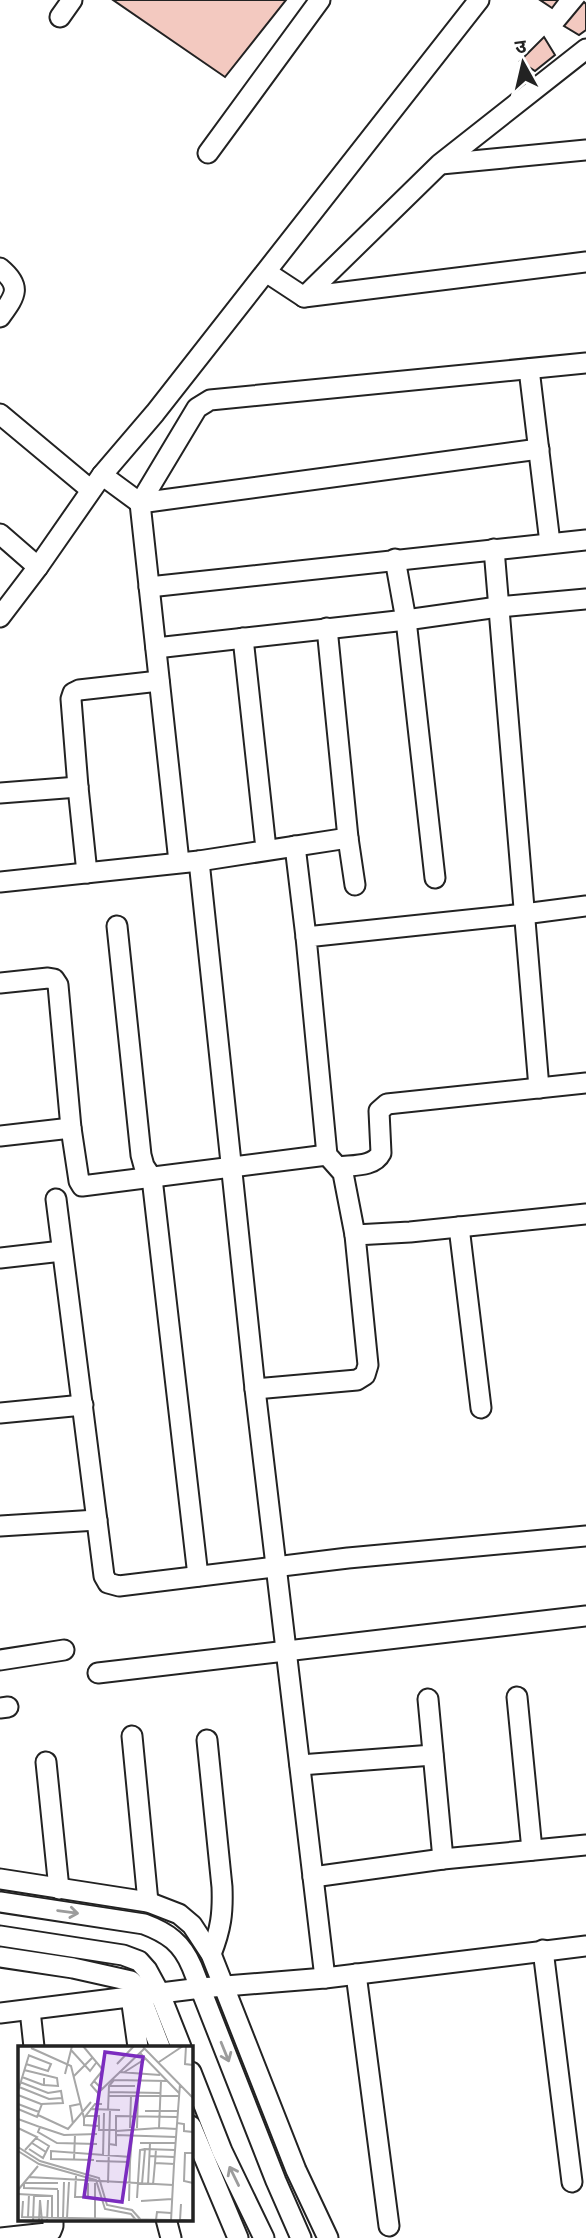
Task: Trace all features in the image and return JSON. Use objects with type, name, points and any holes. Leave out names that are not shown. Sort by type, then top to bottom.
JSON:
[{"type":"street","points":[[60,17],[72,0]]},
{"type":"street","points":[[208,153],[320,0]]},
{"type":"street","points":[[0,617],[38,568],[96,483],[155,413],[479,0]]},
{"type":"street","points":[[304,296],[439,164],[586,49]]},
{"type":"street","points":[[439,164],[586,150]]},
{"type":"street","points":[[265,272],[304,296],[586,262]]},
{"type":"street","points":[[0,268],[10,276],[15,288],[14,297],[0,317]]},
{"type":"street","points":[[179,862],[140,503],[197,408],[211,400],[586,363]]},
{"type":"street","points":[[528,369],[550,542]]},
{"type":"street","points":[[0,414],[96,483],[140,503],[539,449]]},
{"type":"street","points":[[0,534],[38,568]]},
{"type":"street","points":[[149,587],[586,540]]},
{"type":"street","points":[[494,549],[539,1088]]},
{"type":"street","points":[[394,559],[406,620],[435,878]]},
{"type":"street","points":[[156,648],[586,599]]},
{"type":"street","points":[[327,628],[355,885]]},
{"type":"street","points":[[243,638],[266,849]]},
{"type":"street","points":[[87,873],[71,699],[73,693],[79,690],[159,681]]},
{"type":"street","points":[[0,793],[78,786]]},
{"type":"street","points":[[0,882],[199,861],[348,838]]},
{"type":"street","points":[[256,1389],[357,1380],[365,1375],[368,1365],[355,1235],[343,1173],[333,1161],[295,846]]},
{"type":"street","points":[[199,861],[256,1389],[325,1978]]},
{"type":"street","points":[[306,937],[586,906]]},
{"type":"street","points":[[117,926],[141,1155],[152,1178],[198,1576]]},
{"type":"street","points":[[0,983],[48,978],[54,979],[58,985],[71,1128],[82,1186],[232,1167],[333,1161],[369,1163],[379,1158],[381,1153],[379,1111],[387,1104],[586,1083]]},
{"type":"street","points":[[0,1136],[71,1128]]},
{"type":"street","points":[[56,1199],[104,1576],[108,1583],[119,1586],[277,1566],[586,1536]]},
{"type":"street","points":[[355,1235],[586,1214]]},
{"type":"street","points":[[459,1227],[481,1408]]},
{"type":"street","points":[[0,1258],[62,1251]]},
{"type":"street","points":[[0,1413],[83,1405]]},
{"type":"street","points":[[0,1526],[97,1520]]},
{"type":"street","points":[[98,1673],[586,1616]]},
{"type":"street","points":[[0,1660],[64,1650]]},
{"type":"street","points":[[517,1697],[532,1850]]},
{"type":"street","points":[[428,1699],[443,1859]]},
{"type":"street","points":[[132,1736],[148,1902]]},
{"type":"street","points":[[207,1740],[223,1898],[220,1931],[211,1954]]},
{"type":"street","points":[[300,1765],[433,1755]]},
{"type":"street","points":[[46,1762],[59,1889]]},
{"type":"street","points":[[313,1877],[443,1859],[586,1845]]},
{"type":"street","points":[[0,1879],[148,1902],[179,1914],[192,1925],[211,1954],[296,2170],[328,2238]]},
{"type":"street","points":[[0,1902],[144,1924],[164,1932],[180,1945],[187,1954],[276,2182],[301,2238]]},
{"type":"street","points":[[0,1936],[123,1955],[139,1961],[147,1970],[138,2046]]},
{"type":"street","points":[[0,2013],[223,1986],[325,1978],[586,1946]]},
{"type":"street","points":[[543,1950],[572,2182]]},
{"type":"street","points":[[0,1957],[73,1968],[131,1981],[180,2046]]},
{"type":"street","points":[[356,1974],[389,2226]]},
{"type":"street","points":[[144,1996],[160,2046]]},
{"type":"street","points":[[30,2010],[34,2046]]},
{"type":"street","points":[[192,2075],[222,2151],[264,2238]]},
{"type":"street","points":[[192,2128],[238,2238]]},
{"type":"street","points":[[0,2238],[47,2233],[51,2231],[53,2220]]},
{"type":"street","points":[[166,2220],[171,2238]]},
{"type":"building","points":[[113,0],[286,0],[225,77]]},
{"type":"building","points":[[540,0],[558,0],[552,8]]},
{"type":"building","points":[[584,2],[586,30],[579,35],[564,26]]},
{"type":"building","points":[[544,37],[555,55],[535,71],[520,61]]}]
